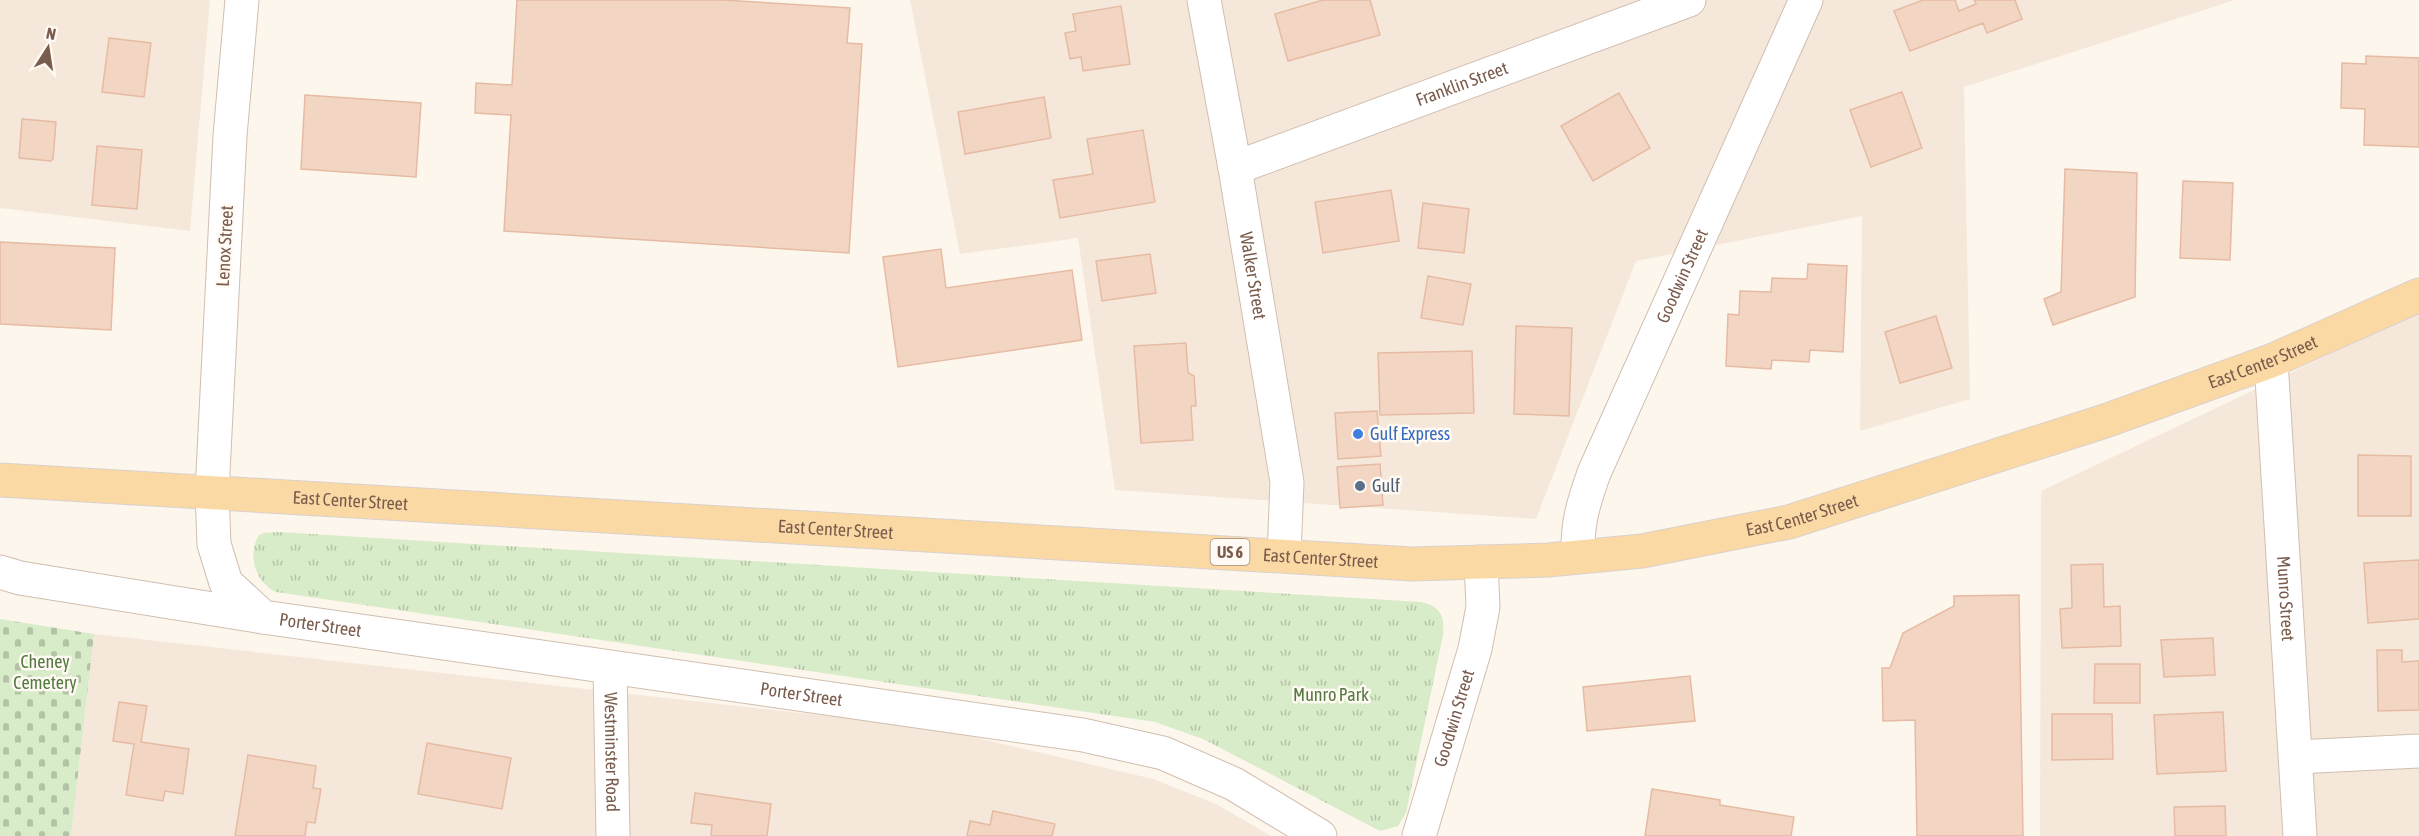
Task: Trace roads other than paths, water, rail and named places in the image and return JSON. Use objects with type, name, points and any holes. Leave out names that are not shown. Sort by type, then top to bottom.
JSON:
[{"type":"main road","name":"East Center Street","points":[[0,480],[1412,564],[1548,560],[1642,551],[1789,522],[2105,421],[2271,361],[2419,295]]},
{"type":"street","name":"Lenox Street","points":[[212,492],[230,136],[242,0]]},
{"type":"street","name":"Walker Street","points":[[1204,0],[1235,168],[1287,482],[1284,555]]},
{"type":"street","name":"Franklin Street","points":[[1235,168],[1689,0]]},
{"type":"street","name":"Goodwin Street","points":[[1578,557],[1577,530],[1582,505],[1594,473],[1806,0]]},
{"type":"street","name":"Munro Street","points":[[2271,361],[2300,836]]},
{"type":"street","name":"Porter Street","points":[[212,492],[214,544],[226,583],[263,617]]},
{"type":"street","name":"Goodwin Street","points":[[1419,836],[1475,649],[1483,607],[1481,562]]},
{"type":"street","name":"Porter Street","points":[[0,572],[20,578],[263,617],[1083,735],[1162,753],[1234,784],[1320,836]]},
{"type":"street","name":"Westminster Road","points":[[610,668],[613,836]]},
{"type":"street","points":[[2296,756],[2419,751]]},
{"type":"place","name":"Gulf Express","points":[[1358,434]]},
{"type":"place","name":"Gulf","points":[[1360,486]]},
{"type":"park label","name":"Cheney Cemetery","points":[[45,672]]},
{"type":"park label","name":"Munro Park","points":[[1331,695]]}]
